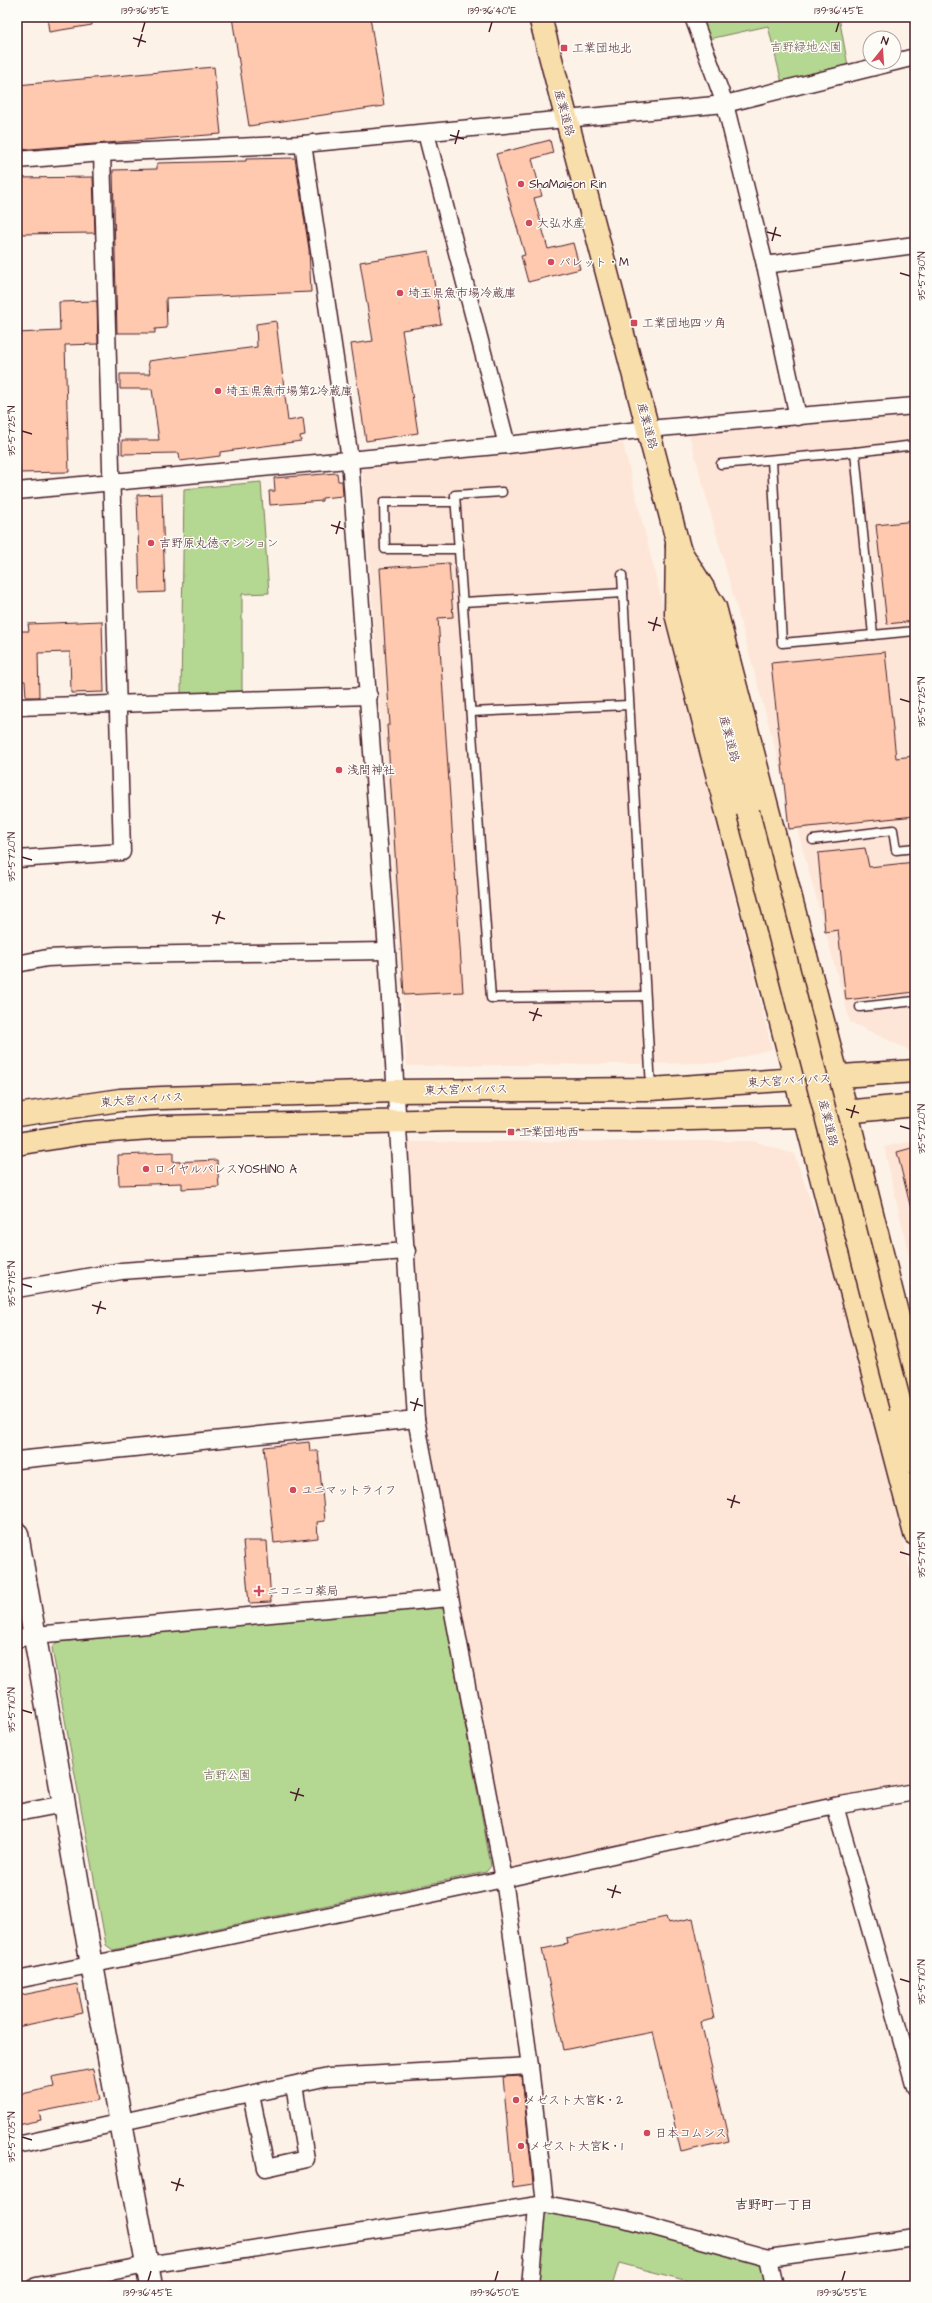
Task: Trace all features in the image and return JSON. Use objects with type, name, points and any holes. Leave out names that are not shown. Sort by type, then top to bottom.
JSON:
[{"type":"main road","name":"産業道路","points":[[540,17],[648,429],[677,546],[748,812],[915,1462]]},
{"type":"main road","points":[[677,546],[714,607],[837,1078],[915,1386]]},
{"type":"main road","points":[[677,546],[676,614],[805,1116],[915,1534]]},
{"type":"main road","name":"東大宮バイパス","points":[[17,1115],[120,1100],[396,1091],[651,1089],[837,1078],[915,1071]]},
{"type":"main road","points":[[17,1144],[84,1133],[129,1129],[456,1120],[653,1120],[805,1116],[915,1106]]},
{"type":"street","points":[[693,17],[725,104],[765,265],[798,417]]},
{"type":"street","points":[[17,160],[102,153],[302,144],[725,104],[915,57]]},
{"type":"street","points":[[426,133],[507,445]]},
{"type":"street","points":[[302,144],[350,459],[387,951],[407,1250],[416,1419],[504,1880],[530,2066],[541,2206],[530,2286]]},
{"type":"street","points":[[17,859],[122,852],[102,153]]},
{"type":"street","points":[[765,265],[915,245]]},
{"type":"street","points":[[17,491],[507,445],[648,429],[915,406]]},
{"type":"street","points":[[17,707],[369,696]]},
{"type":"street","points":[[17,964],[55,958],[387,951]]},
{"type":"street","points":[[17,1289],[121,1270],[407,1250]]},
{"type":"street","points":[[17,1460],[416,1419]]},
{"type":"street","points":[[17,1534],[26,1637],[64,1804],[120,2123],[149,2276]]},
{"type":"street","points":[[26,1637],[450,1598]]},
{"type":"street","points":[[17,1980],[504,1880],[835,1806],[915,1792]]},
{"type":"street","points":[[17,1814],[64,1804]]},
{"type":"street","points":[[835,1806],[915,2087]]},
{"type":"street","points":[[17,2145],[328,2078],[530,2066]]},
{"type":"street","points":[[251,2095],[266,2168],[306,2159],[294,2085]]},
{"type":"street","points":[[36,2286],[149,2276],[541,2206],[625,2219],[768,2258],[915,2238]]},
{"type":"street","points":[[768,2258],[774,2286]]},
{"type":"lane","points":[[721,464],[915,445]]},
{"type":"lane","points":[[855,452],[873,635]]},
{"type":"lane","points":[[772,460],[782,643],[915,631]]},
{"type":"lane","points":[[502,492],[455,495],[491,998],[645,996]]},
{"type":"lane","points":[[455,502],[384,502],[384,549],[459,549]]},
{"type":"lane","points":[[622,575],[651,1089]]},
{"type":"lane","points":[[463,602],[623,593]]},
{"type":"lane","points":[[471,712],[629,705]]},
{"type":"lane","points":[[813,840],[893,830],[896,850],[915,848]]},
{"type":"lane","points":[[860,1007],[915,1001]]},
{"type":"shaded area","points":[[915,412],[915,1052],[913,1052],[850,1022],[689,434]]},
{"type":"shaded area","points":[[623,443],[772,1049],[721,1063],[407,1066],[362,465]]},
{"type":"shaded area","points":[[915,1140],[915,1283],[884,1147]]},
{"type":"shaded area","points":[[753,1141],[794,1154],[838,1276],[915,1589],[915,1783],[508,1870],[426,1418],[408,1142]]},
{"type":"green space","name":"吉野緑地公園","points":[[700,17],[839,17],[848,66],[782,83],[768,26],[709,39]]},
{"type":"green space","points":[[261,482],[269,593],[242,594],[242,692],[181,693],[184,489]]},
{"type":"green space","name":"吉野公園","points":[[436,1605],[444,1610],[491,1866],[486,1872],[113,1950],[106,1945],[52,1648],[57,1642]]},
{"type":"green space","points":[[552,2209],[631,2225],[767,2263],[771,2286],[707,2286],[619,2263],[612,2286],[537,2286],[544,2216]]},
{"type":"building","points":[[47,17],[92,17],[92,25],[49,32]]},
{"type":"building","points":[[232,17],[370,17],[384,106],[249,126]]},
{"type":"building","points":[[214,67],[221,134],[17,150],[17,85]]},
{"type":"building","points":[[550,140],[553,153],[532,159],[542,196],[534,198],[548,249],[573,243],[580,269],[528,282],[521,256],[525,255],[496,154]]},
{"type":"building","points":[[295,158],[309,249],[311,292],[166,298],[167,328],[155,329],[155,333],[117,333],[113,170],[157,169],[157,163],[246,161],[246,159]]},
{"type":"building","points":[[93,177],[95,233],[17,234],[17,178]]},
{"type":"building","points":[[429,251],[441,324],[402,330],[418,433],[366,441],[351,344],[373,341],[360,262]]},
{"type":"building","points":[[97,301],[98,344],[65,345],[69,472],[17,473],[17,333],[60,331],[59,302]]},
{"type":"building","name":"埼玉県魚市場第2冷蔵庫","points":[[276,321],[288,421],[303,418],[305,435],[300,436],[301,441],[220,452],[220,456],[180,461],[179,453],[122,454],[122,440],[159,440],[152,389],[120,389],[120,374],[150,374],[148,361],[257,347],[256,324]]},
{"type":"building","points":[[337,473],[338,481],[342,481],[343,496],[322,498],[322,501],[270,505],[269,491],[275,491],[274,478]]},
{"type":"building","name":"吉野原丸徳マンション","points":[[162,494],[165,592],[140,593],[137,495]]},
{"type":"building","points":[[915,521],[915,621],[887,624],[876,525]]},
{"type":"building","points":[[449,563],[453,617],[438,618],[463,992],[404,995],[387,725],[390,725],[380,568]]},
{"type":"building","points":[[102,621],[104,692],[71,693],[70,652],[38,653],[39,697],[26,697],[25,681],[17,681],[17,631],[29,631],[28,624]]},
{"type":"building","points":[[885,652],[896,758],[915,756],[915,816],[789,829],[771,663]]},
{"type":"building","points":[[865,848],[869,867],[915,862],[915,992],[846,1000],[838,930],[825,932],[818,853]]},
{"type":"building","points":[[915,1147],[915,1204],[910,1205],[897,1152]]},
{"type":"building","points":[[173,1153],[173,1162],[217,1160],[219,1187],[182,1189],[182,1183],[119,1185],[118,1155]]},
{"type":"building","points":[[309,1442],[310,1451],[318,1451],[325,1521],[317,1522],[318,1538],[274,1543],[264,1447]]},
{"type":"building","points":[[243,1541],[267,1541],[271,1602],[249,1603]]},
{"type":"building","points":[[666,1917],[668,1923],[693,1918],[714,2019],[701,2022],[729,2141],[681,2152],[653,2032],[563,2050],[542,1949],[567,1944],[566,1938]]},
{"type":"building","points":[[77,1984],[83,2013],[17,2027],[17,1996]]},
{"type":"building","points":[[93,2069],[99,2100],[39,2112],[41,2120],[17,2125],[17,2095],[54,2087],[52,2077]]},
{"type":"building","points":[[522,2076],[533,2184],[513,2187],[503,2077]]},
{"type":"place","name":"工業団地北","points":[[564,48]]},
{"type":"place","name":"ShaMaison Rin","points":[[521,184]]},
{"type":"place","name":"大弘水産","points":[[529,223]]},
{"type":"place","name":"パレット・M","points":[[551,262]]},
{"type":"place","name":"埼玉県魚市場冷蔵庫","points":[[400,293]]},
{"type":"place","name":"工業団地四ツ角","points":[[634,323]]},
{"type":"place","name":"埼玉県魚市場第2冷蔵庫","points":[[218,391]]},
{"type":"place","name":"吉野原丸徳マンション","points":[[151,543]]},
{"type":"place","name":"浅間神社","points":[[339,770]]},
{"type":"place","name":"工業団地西","points":[[511,1132]]},
{"type":"place","name":"ロイヤルパレスYOSHINO A","points":[[146,1169]]},
{"type":"place","name":"ユニマットライフ","points":[[293,1490]]},
{"type":"place","name":"ニコニコ薬局","points":[[259,1591]]},
{"type":"place","name":"メゼスト大宮K・2","points":[[516,2100]]},
{"type":"place","name":"日本コムシス","points":[[647,2133]]},
{"type":"place","name":"メゼスト大宮K・1","points":[[521,2146]]},
{"type":"district","name":"吉野町一丁目","points":[[774,2205]]}]
